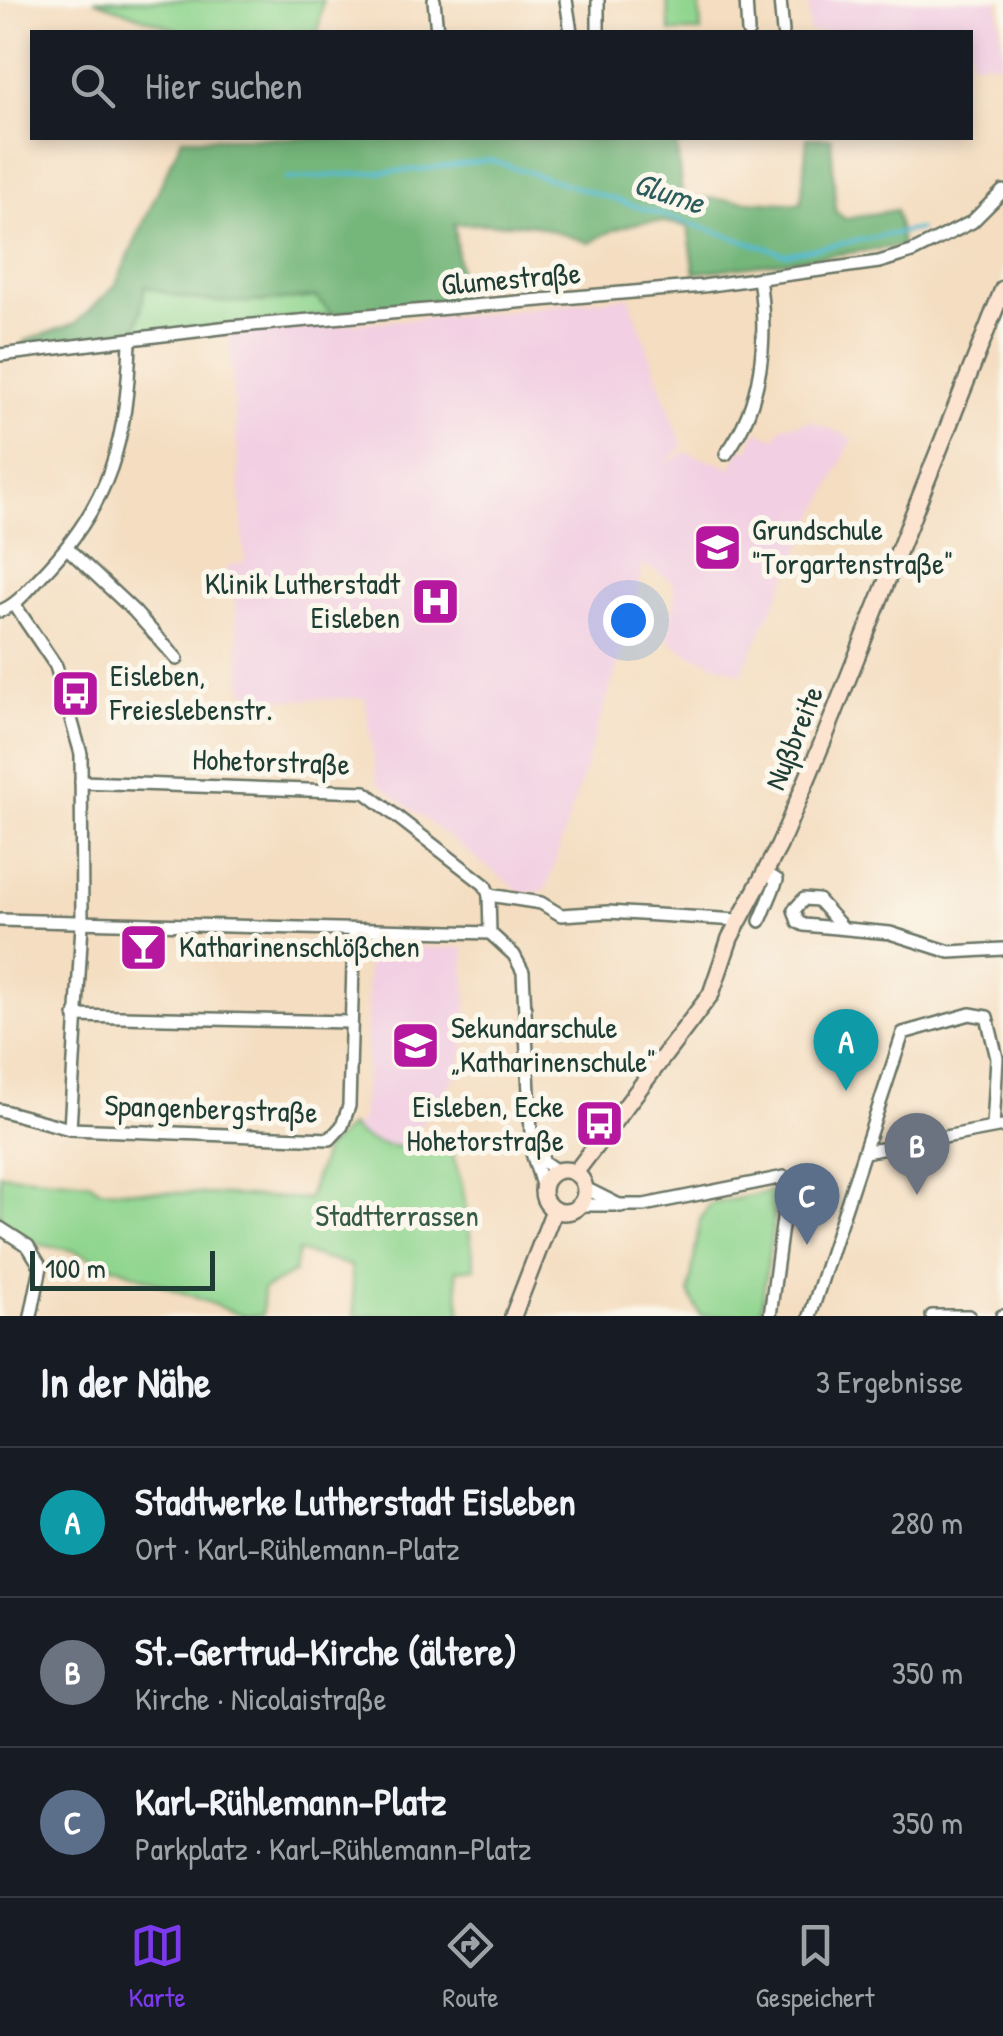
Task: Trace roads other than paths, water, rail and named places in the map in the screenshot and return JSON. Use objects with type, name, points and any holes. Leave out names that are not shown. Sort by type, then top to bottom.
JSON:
[{"type":"main road","name":"Nußbreite","points":[[575,1173],[711,994],[738,920],[766,873],[1003,290]]},
{"type":"main road","points":[[557,1172],[575,1173],[586,1188],[580,1206],[565,1213],[554,1210],[544,1198],[543,1188],[557,1172]]},
{"type":"main road","points":[[513,1316],[554,1210]]},
{"type":"street","points":[[434,0],[437,30]]},
{"type":"street","points":[[566,0],[571,30]]},
{"type":"street","points":[[598,0],[598,30]]},
{"type":"street","points":[[746,0],[748,30]]},
{"type":"street","points":[[780,0],[783,30]]},
{"type":"street","name":"Glumestraße","points":[[0,356],[229,327],[497,307],[879,262],[912,252],[972,222],[1003,191]]},
{"type":"street","points":[[726,454],[755,401],[760,382],[759,278]]},
{"type":"street","points":[[0,611],[14,604],[67,548],[93,511],[119,452],[128,402],[130,341]]},
{"type":"street","points":[[67,548],[177,660]]},
{"type":"street","points":[[14,604],[66,689],[82,754],[82,924],[70,1128]]},
{"type":"street","name":"Hohetorstraße","points":[[81,782],[365,792],[486,885],[489,895]]},
{"type":"street","points":[[760,921],[777,880],[766,873]]},
{"type":"street","points":[[490,934],[489,895],[541,903],[561,916],[608,912],[738,920]]},
{"type":"street","points":[[0,920],[490,934],[514,955],[523,972],[533,1161],[543,1188]]},
{"type":"street","points":[[843,928],[898,935],[950,952],[1003,949]]},
{"type":"street","name":"Spangenbergstraße","points":[[0,1110],[70,1128],[330,1140],[342,1126],[349,1106],[354,932]]},
{"type":"street","points":[[810,1316],[903,1034],[970,1014],[987,1016],[997,1058],[998,1127],[865,1152]]},
{"type":"street","points":[[76,1016],[349,1022]]},
{"type":"street","points":[[533,1138],[544,1162],[557,1172]]},
{"type":"street","points":[[580,1206],[621,1206],[784,1176],[787,1183],[770,1316]]},
{"type":"street","points":[[586,1188],[621,1206]]},
{"type":"street","points":[[0,1228],[28,1246],[41,1266],[32,1313],[50,1316]]},
{"type":"street","points":[[932,1316],[969,1316]]},
{"type":"waterway","name":"Glume","points":[[286,179],[426,169],[490,160],[786,254],[919,229]]},
{"type":"place","name":"Grundschule \"Torgartenstraße\"","points":[[717,547]]},
{"type":"place","name":"Klinik Lutherstadt Eisleben","points":[[435,601]]},
{"type":"place","name":"Eisleben, Freieslebenstr.","points":[[75,693]]},
{"type":"place","name":"Katharinenschlößchen","points":[[144,947]]},
{"type":"place","name":"Sekundarschule „Katharinenschule\"","points":[[416,1045]]},
{"type":"place","name":"Stadtwerke Lutherstadt Eisleben","points":[[846,1091]]},
{"type":"place","name":"Eisleben, Ecke Hohetorstraße","points":[[599,1124]]},
{"type":"place","name":"St.-Gertrud-Kirche (ältere)","points":[[917,1195]]},
{"type":"place","name":"Karl-Rühlemann-Platz","points":[[807,1245]]},
{"type":"park label","name":"Stadtterrassen","points":[[397,1216]]}]
